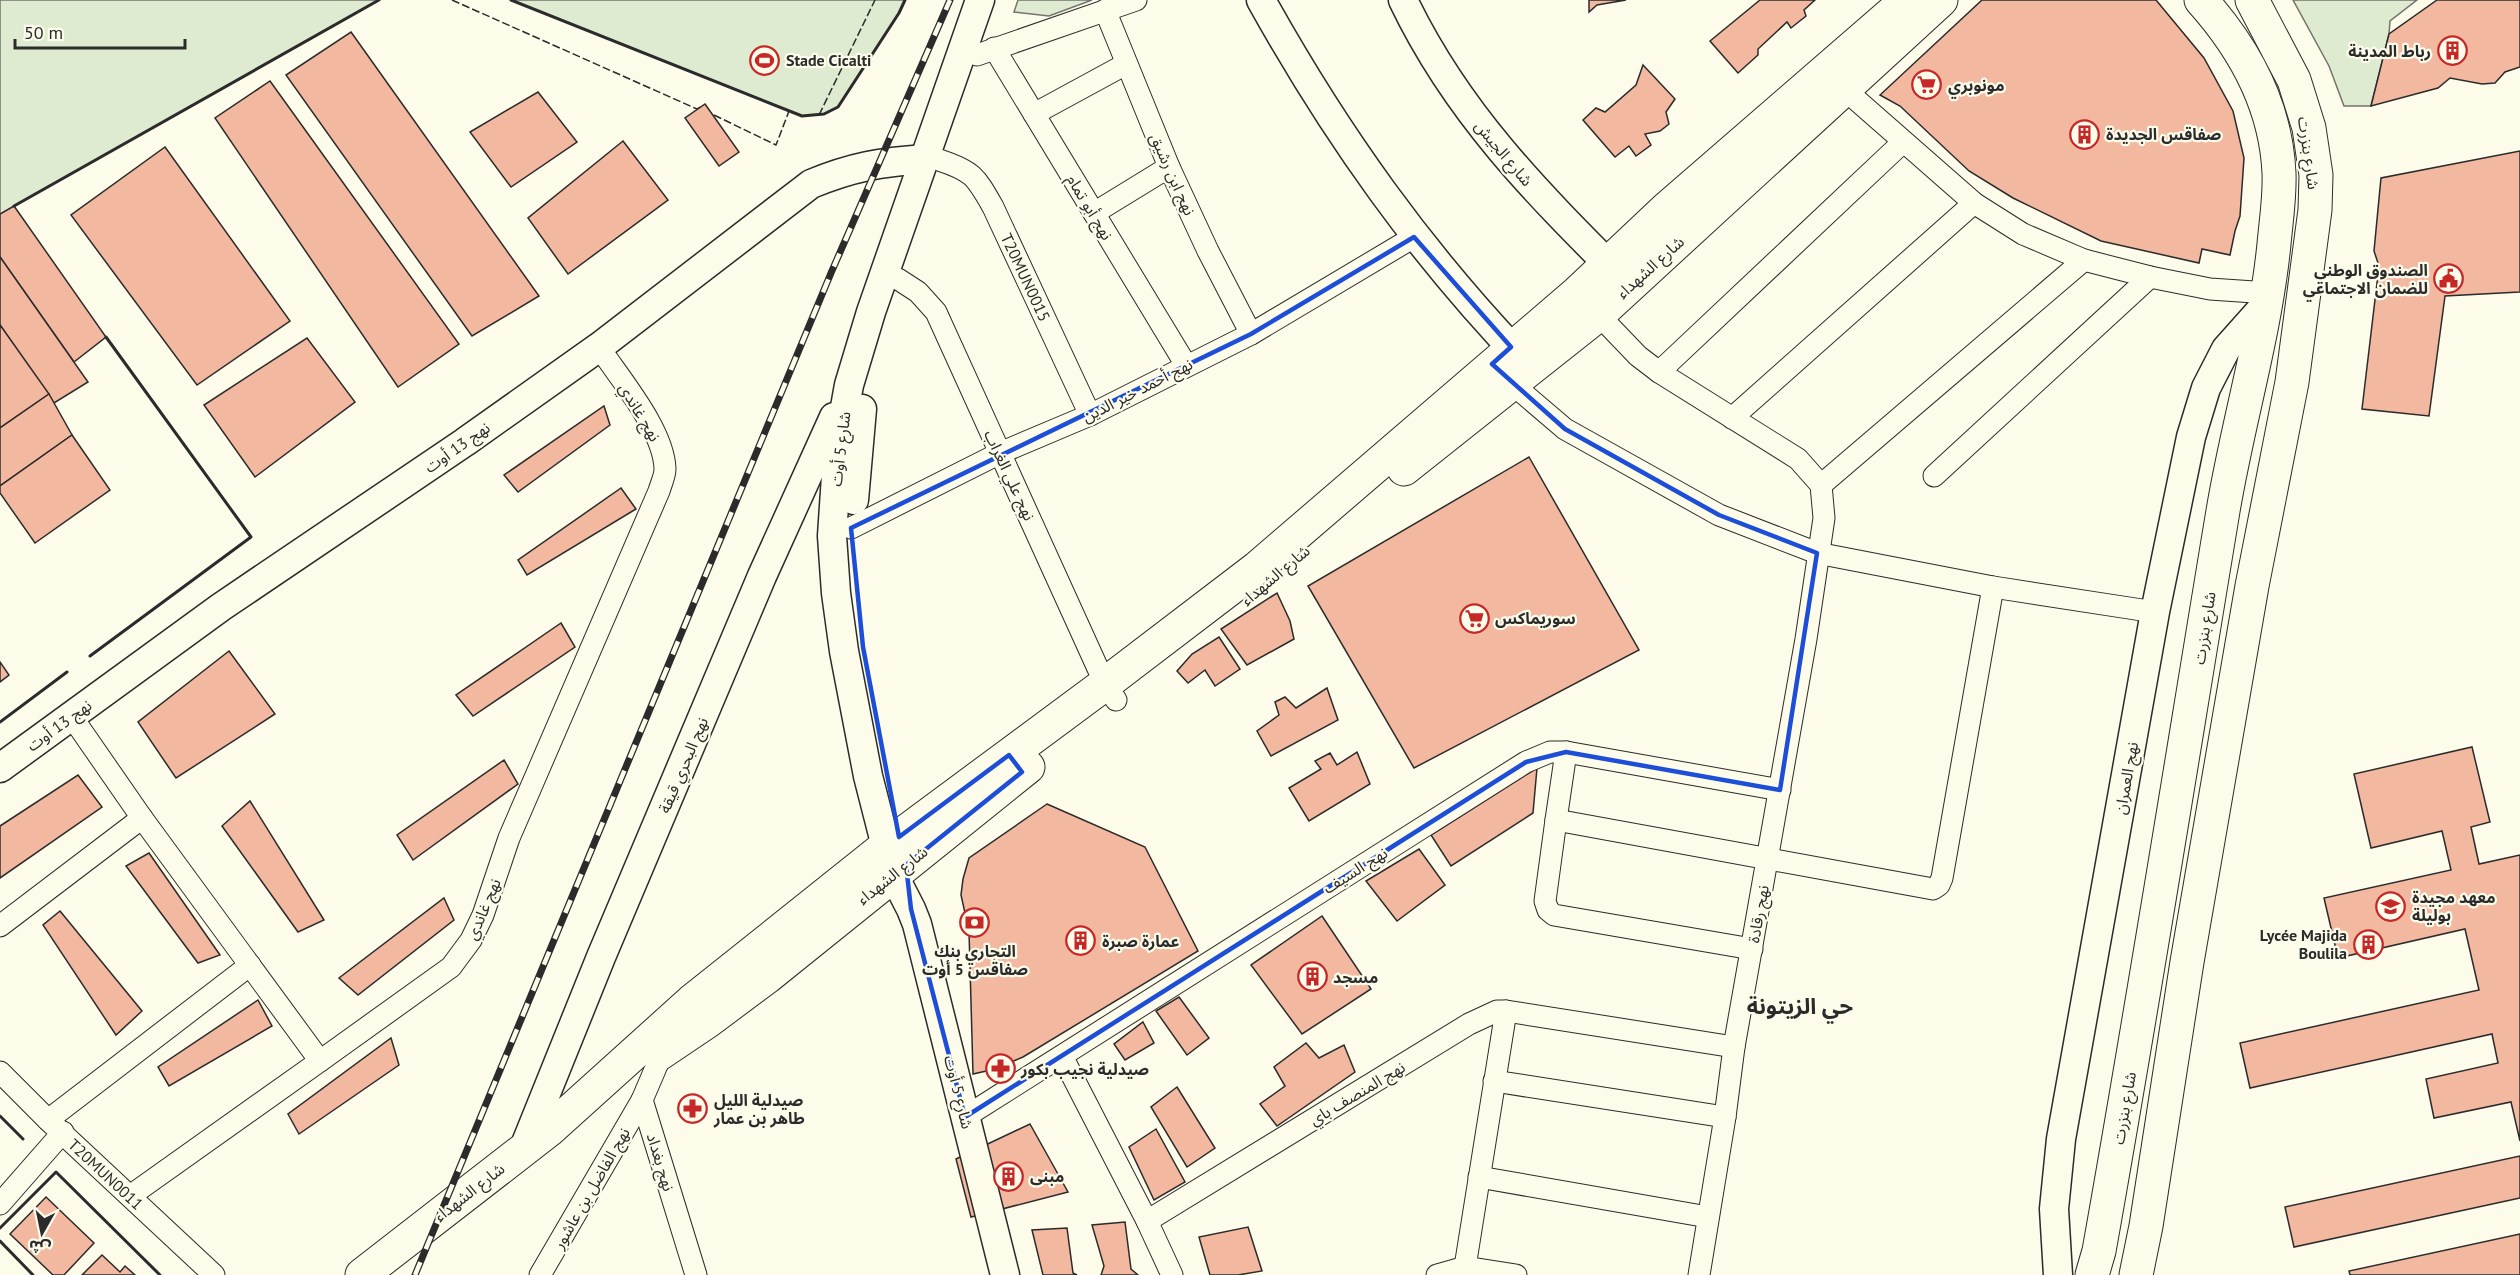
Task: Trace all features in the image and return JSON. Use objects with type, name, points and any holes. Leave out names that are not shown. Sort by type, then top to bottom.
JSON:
[{"type":"main road","name":"شارع 5 أوت","points":[[896,856],[855,587],[852,528],[863,392],[980,0]]},
{"type":"main road","name":"شارع 5 أوت","points":[[997,0],[986,52],[932,159],[871,312],[849,385],[838,446],[832,536],[836,593],[855,712],[911,909],[1005,1275]]},
{"type":"main road","points":[[1261,0],[1340,133],[1414,237],[1511,366]]},
{"type":"main road","name":"شارع الجيش","points":[[1403,0],[1440,68],[1480,127],[1522,177],[1630,286]]},
{"type":"main road","name":"شارع الشهداء","points":[[1588,304],[1607,264],[1666,209],[1907,0]]},
{"type":"main road","name":"شارع الشهداء","points":[[362,1275],[574,1109],[692,1001],[896,856],[1111,692],[1211,628],[1478,408],[1511,366],[1588,304],[1630,286],[1941,0]]},
{"type":"main road","name":"شارع بنزرت","points":[[2092,1275],[2099,1251],[2151,956],[2224,506],[2268,298],[2279,174],[2274,135],[2260,88],[2234,40],[2201,0]]},
{"type":"main road","name":"شارع بنزرت","points":[[2136,1275],[2250,598],[2292,382],[2315,210],[2316,176],[2309,128],[2294,80],[2252,0]]},
{"type":"main road","name":"نهج 13 أوت","points":[[0,768],[255,583],[465,442],[599,347],[811,184],[836,173],[881,162],[932,159]]},
{"type":"main road","name":"نهج العمران","points":[[2058,1275],[2054,1209],[2069,1093],[2155,612],[2191,437],[2206,388],[2226,349],[2268,298]]},
{"type":"main road","name":"نهج البحري قيقة","points":[[524,1148],[601,957],[762,576],[849,385]]},
{"type":"main road","name":"شارع الشهداء","points":[[574,1109],[708,1021],[766,977],[896,856]]},
{"type":"street","points":[[986,52],[1136,0]]},
{"type":"street","name":"نهج ابن رشيق","points":[[1105,10],[1169,167],[1208,251],[1251,334]]},
{"type":"street","name":"نهج أبو تمام","points":[[986,52],[1034,114],[1186,365]]},
{"type":"street","points":[[1034,114],[1126,64]]},
{"type":"street","points":[[1844,89],[1974,203],[2023,234],[2084,260],[2210,290],[2268,298]]},
{"type":"street","points":[[1659,372],[1903,142]]},
{"type":"street","name":"T20MUN0015","points":[[932,159],[963,168],[979,183],[993,207],[1090,415]]},
{"type":"street","points":[[1094,213],[1169,167]]},
{"type":"street","points":[[1732,418],[1974,203]]},
{"type":"street","name":"نهج أحمد خير الدين","points":[[852,528],[1000,453],[1090,415],[1251,334],[1414,237]]},
{"type":"street","points":[[1588,304],[1638,356],[1659,372],[1798,459],[1821,485],[2084,260]]},
{"type":"street","points":[[1934,476],[2150,277]]},
{"type":"street","name":"نهج علي الغراب","points":[[898,279],[918,292],[936,312],[1111,692]]},
{"type":"street","name":"نهج غاندي","points":[[130,1196],[451,966],[471,940],[483,915],[509,838],[660,491],[665,471],[663,455],[655,434],[599,347]]},
{"type":"street","points":[[1511,366],[1565,429],[1719,515],[1817,554],[1993,588],[2155,612]]},
{"type":"street","name":"نهج رقادة","points":[[1699,1275],[1734,1047],[1806,639],[1824,518],[1821,485]]},
{"type":"street","points":[[1556,820],[1933,889],[1939,885],[1942,878],[1993,588]]},
{"type":"street","points":[[72,717],[142,818],[320,1061]]},
{"type":"street","name":"نهج السيف","points":[[965,1117],[1526,762],[1550,752],[1566,752],[1780,790]]},
{"type":"street","points":[[1566,752],[1545,902],[1548,910],[1554,915],[1752,949]]},
{"type":"street","points":[[0,926],[142,818]]},
{"type":"street","points":[[0,1204],[56,1126],[250,965]]},
{"type":"street","name":"نهج المنصف باي","points":[[1148,1221],[1469,1024],[1497,1011],[1506,1011]]},
{"type":"street","points":[[1465,1267],[1506,1011],[1734,1047]]},
{"type":"street","points":[[642,1100],[663,1051]]},
{"type":"street","points":[[1062,1056],[1148,1221],[1172,1275]]},
{"type":"street","name":"T20MUN0011","points":[[0,1072],[214,1275]]},
{"type":"street","points":[[1494,1081],[1725,1117]]},
{"type":"street","name":"نهج الفاضل بن عاشور","points":[[540,1275],[642,1100]]},
{"type":"street","name":"نهج بغداد","points":[[642,1100],[696,1275]]},
{"type":"street","points":[[1479,1177],[1708,1217]]},
{"type":"street","points":[[1437,1275],[1465,1267],[1516,1275]]},
{"type":"highlighted area","points":[[1414,237],[1511,347],[1492,364],[1565,429],[1719,515],[1817,553],[1780,790],[1566,752],[1526,762],[965,1117],[911,909],[906,865],[1022,772],[1009,755],[899,837],[863,647],[851,528],[1251,334]]},
{"type":"green space","points":[[0,0],[379,0],[0,214]]},
{"type":"green space","name":"Stade Cicalti","points":[[511,0],[905,0],[899,13],[838,107],[824,114],[802,116]]},
{"type":"green space","points":[[1018,0],[1092,0],[1049,16],[1014,12]]},
{"type":"green space","points":[[2293,0],[2417,0],[2390,21],[2389,34],[2371,106],[2344,106],[2329,66]]},
{"type":"building","points":[[1589,0],[1626,0],[1597,5],[1589,12]]},
{"type":"building","points":[[1760,0],[1815,0],[1804,10],[1806,16],[1791,28],[1787,22],[1758,49],[1758,55],[1738,73],[1710,41]]},
{"type":"building","name":"صفاقس الجديدة","points":[[1982,0],[2156,0],[2204,58],[2233,111],[2244,158],[2240,216],[2230,255],[2202,249],[2199,263],[2101,241],[2013,198],[1969,171],[1900,106],[1880,95]]},
{"type":"building","name":"رباط المدينة","points":[[2437,0],[2520,0],[2520,67],[2505,72],[2495,83],[2482,84],[2450,78],[2438,88],[2371,106],[2389,34]]},
{"type":"building","points":[[351,32],[539,296],[472,336],[286,75]]},
{"type":"building","points":[[1643,65],[1675,99],[1666,112],[1669,124],[1660,131],[1645,134],[1651,145],[1636,156],[1629,146],[1615,157],[1583,120],[1596,108],[1605,112],[1636,85]]},
{"type":"building","points":[[270,81],[459,344],[398,387],[215,118]]},
{"type":"building","points":[[538,92],[577,142],[511,187],[470,132]]},
{"type":"building","points":[[705,104],[739,152],[719,166],[685,118]]},
{"type":"building","points":[[623,141],[668,200],[568,274],[528,218]]},
{"type":"building","points":[[165,147],[290,321],[197,385],[71,215]]},
{"type":"building","name":"الصندوق الوطني للضمان الاجتماعي","points":[[2520,151],[2520,292],[2445,296],[2429,416],[2362,409],[2379,266],[2374,251],[2381,178]]},
{"type":"building","points":[[14,206],[106,337],[74,362],[0,257],[0,214]]},
{"type":"building","points":[[0,257],[88,382],[54,403],[0,325]]},
{"type":"building","points":[[0,325],[49,394],[0,428]]},
{"type":"building","points":[[307,338],[355,402],[255,477],[204,405]]},
{"type":"building","points":[[49,394],[72,435],[0,486],[0,428]]},
{"type":"building","points":[[604,406],[610,425],[518,492],[504,475]]},
{"type":"building","points":[[72,435],[110,490],[35,543],[0,493],[0,486]]},
{"type":"building","name":"سوريماكس","points":[[1529,457],[1639,650],[1414,768],[1308,586]]},
{"type":"building","points":[[621,488],[636,509],[527,575],[518,560]]},
{"type":"building","points":[[1277,593],[1290,621],[1294,639],[1247,665],[1221,629]]},
{"type":"building","points":[[561,623],[575,647],[473,716],[456,695]]},
{"type":"building","points":[[1219,637],[1240,669],[1215,686],[1205,670],[1188,683],[1177,671],[1192,654]]},
{"type":"building","points":[[229,651],[275,714],[176,778],[138,722]]},
{"type":"building","points":[[0,662],[9,675],[0,682]]},
{"type":"building","points":[[1327,688],[1338,720],[1271,756],[1257,731],[1279,715],[1275,702],[1285,697],[1296,708]]},
{"type":"building","name":"Lycée Majida Boulila","points":[[2472,747],[2490,822],[2471,827],[2479,864],[2520,855],[2520,1141],[2511,1102],[2434,1118],[2426,1079],[2498,1063],[2492,1034],[2250,1088],[2240,1043],[2479,990],[2465,929],[2338,958],[2324,898],[2451,870],[2442,831],[2371,848],[2354,774]]},
{"type":"building","points":[[1357,752],[1370,784],[1309,821],[1289,788],[1321,769],[1315,761],[1330,753],[1337,765]]},
{"type":"building","points":[[504,760],[518,784],[413,860],[397,835]]},
{"type":"building","points":[[1537,768],[1533,813],[1451,866],[1431,835]]},
{"type":"building","points":[[78,775],[102,807],[0,878],[0,826]]},
{"type":"building","points":[[250,801],[324,920],[298,932],[222,826]]},
{"type":"building","name":"عمارة صبرة","points":[[1047,804],[1145,847],[1198,951],[1023,1057],[995,1069],[973,1074],[969,931],[961,895],[963,879],[969,858]]},
{"type":"building","points":[[1419,849],[1445,885],[1397,921],[1366,881]]},
{"type":"building","points":[[149,853],[220,955],[198,963],[126,866]]},
{"type":"building","points":[[444,898],[454,920],[358,995],[339,978]]},
{"type":"building","points":[[60,911],[142,1011],[116,1035],[43,925]]},
{"type":"building","name":"مسجد","points":[[1322,916],[1371,989],[1302,1034],[1251,965]]},
{"type":"building","points":[[1179,997],[1209,1038],[1187,1055],[1156,1011]]},
{"type":"building","points":[[258,1000],[272,1026],[169,1086],[158,1067]]},
{"type":"building","points":[[1143,1022],[1154,1043],[1125,1060],[1114,1044]]},
{"type":"building","points":[[391,1038],[399,1065],[299,1134],[288,1114]]},
{"type":"building","points":[[1306,1043],[1319,1058],[1344,1045],[1355,1072],[1277,1126],[1260,1104],[1285,1086],[1274,1067]]},
{"type":"building","points":[[1177,1087],[1215,1148],[1187,1167],[1151,1107]]},
{"type":"building","name":"مبنى","points":[[1030,1124],[1068,1192],[971,1217],[956,1159]]},
{"type":"building","points":[[1156,1129],[1185,1182],[1154,1200],[1129,1147]]},
{"type":"building","points":[[2520,1156],[2520,1198],[2294,1247],[2285,1207]]},
{"type":"building","points":[[46,1197],[94,1243],[64,1275],[53,1275],[10,1234]]},
{"type":"building","name":"مبنى","points":[[1125,1222],[1131,1269],[1138,1275],[1101,1275],[1104,1266],[1092,1225]]},
{"type":"building","points":[[1248,1227],[1262,1271],[1238,1275],[1210,1275],[1199,1237]]},
{"type":"building","name":"مبنى","points":[[1067,1228],[1073,1273],[1077,1275],[1043,1275],[1032,1230]]},
{"type":"building","points":[[2520,1234],[2520,1275],[2350,1275],[2349,1271]]},
{"type":"building","points":[[102,1255],[120,1272],[125,1266],[135,1275],[82,1275]]},
{"type":"railway","points":[[415,1275],[831,273],[950,0]]},
{"type":"fence","points":[[452,0],[697,109],[700,107]]},
{"type":"fence","points":[[819,115],[875,0]]},
{"type":"fence","points":[[714,115],[776,145],[789,111]]},
{"type":"wall","points":[[14,206],[379,0]]},
{"type":"wall","points":[[511,0],[802,116],[824,114],[838,107],[899,13],[905,0]]},
{"type":"wall","points":[[90,656],[251,537],[106,337]]},
{"type":"wall","points":[[0,722],[67,672]]},
{"type":"wall","points":[[0,1116],[23,1139]]},
{"type":"wall","points":[[0,1228],[56,1172],[160,1275]]},
{"type":"wall","points":[[0,1241],[33,1275]]},
{"type":"place","name":"رباط المدينة","points":[[2452,51]]},
{"type":"place","name":"Stade Cicalti","points":[[765,60]]},
{"type":"place","name":"مونوبري","points":[[1927,85]]},
{"type":"place","name":"صفاقس الجديدة","points":[[2085,134]]},
{"type":"place","name":"الصندوق الوطني للضمان الاجتماعي","points":[[2449,279]]},
{"type":"place","name":"سوريماكس","points":[[1474,618]]},
{"type":"place","name":"معهد مجيدة بوليلة","points":[[2391,906]]},
{"type":"place","name":"التجاري بنك صفاقس 5 أوت","points":[[975,923]]},
{"type":"place","name":"عمارة صبرة","points":[[1081,941]]},
{"type":"place","name":"Lycée Majida Boulila","points":[[2368,944]]},
{"type":"place","name":"مسجد","points":[[1312,977]]},
{"type":"place","name":"صيدلية نجيب بكور","points":[[1000,1069]]},
{"type":"place","name":"صيدلية الليل طاهر بن عمار","points":[[693,1109]]},
{"type":"place","name":"مبنى","points":[[1009,1176]]},
{"type":"district","name":"حي الزيتونة","points":[[1800,1006]]}]
